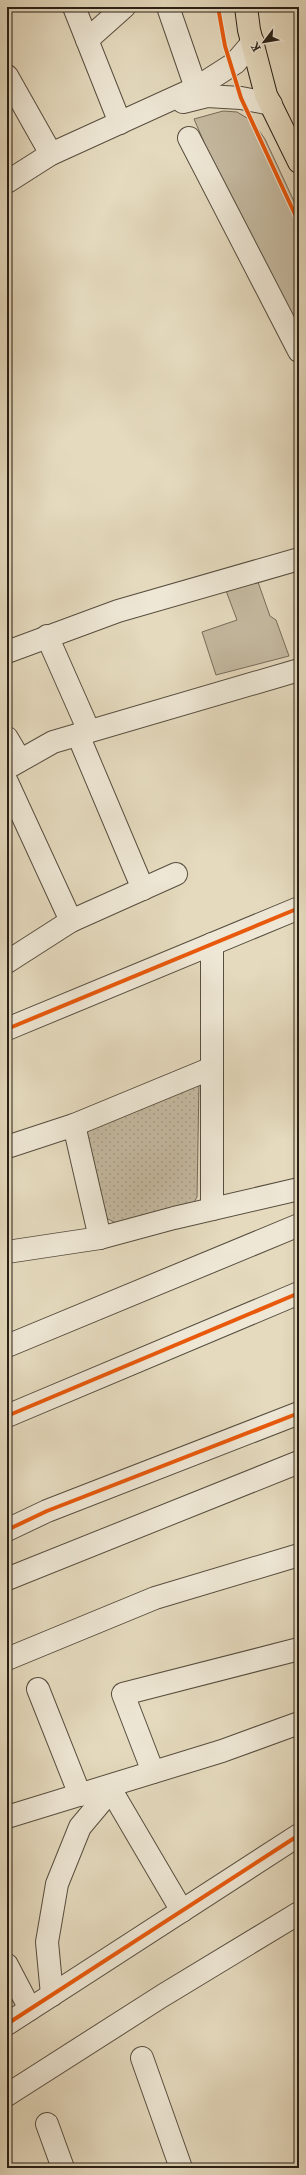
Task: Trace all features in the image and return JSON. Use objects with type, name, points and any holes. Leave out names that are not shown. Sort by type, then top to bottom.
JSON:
[{"type":"main road","points":[[246,7],[252,42],[266,95],[299,162]]},
{"type":"street","points":[[74,7],[87,40],[129,118]]},
{"type":"street","points":[[87,40],[124,7]]},
{"type":"street","points":[[168,7],[196,88]]},
{"type":"street","points":[[7,182],[51,154],[196,88],[235,63],[252,42]]},
{"type":"street","points":[[7,76],[51,154]]},
{"type":"street","points":[[129,118],[207,96],[241,98],[270,104]]},
{"type":"street","points":[[189,138],[299,351]]},
{"type":"street","points":[[7,652],[118,611],[299,560]]},
{"type":"street","points":[[47,636],[143,889]]},
{"type":"street","points":[[7,738],[13,764],[53,742],[299,670]]},
{"type":"street","points":[[7,782],[70,921]]},
{"type":"street","points":[[7,962],[70,921],[176,874]]},
{"type":"street","points":[[7,1029],[299,908]]},
{"type":"street","points":[[212,944],[212,1209]]},
{"type":"street","points":[[7,1147],[74,1125],[212,1068]]},
{"type":"street","points":[[74,1125],[100,1238]]},
{"type":"street","points":[[7,1252],[100,1238],[212,1209],[299,1189]]},
{"type":"street","points":[[7,1346],[299,1226]]},
{"type":"street","points":[[7,1416],[299,1293]]},
{"type":"street","points":[[7,1530],[47,1511],[299,1413]]},
{"type":"street","points":[[7,1579],[299,1462]]},
{"type":"street","points":[[7,1659],[155,1598],[299,1556]]},
{"type":"street","points":[[153,1772],[123,1694],[299,1649]]},
{"type":"street","points":[[38,1689],[80,1795]]},
{"type":"street","points":[[7,1817],[80,1795],[114,1787],[153,1772],[222,1751],[299,1724]]},
{"type":"street","points":[[114,1787],[182,1911]]},
{"type":"street","points":[[52,1995],[47,1942],[58,1884],[80,1827],[114,1787]]},
{"type":"street","points":[[7,2024],[299,1835]]},
{"type":"street","points":[[7,2095],[162,1996],[299,1913]]},
{"type":"street","points":[[7,1965],[30,2009]]},
{"type":"street","points":[[142,2058],[181,2168]]},
{"type":"street","points":[[47,2124],[63,2168]]},
{"type":"shaded area","points":[[223,111],[237,112],[252,121],[265,139],[299,212],[299,331],[247,242],[194,119]]},
{"type":"shaded area","points":[[253,568],[270,616],[276,620],[289,656],[216,675],[202,632],[237,620],[222,580]]},
{"type":"shaded area","points":[[199,1084],[197,1197],[189,1211],[122,1226],[104,1217],[84,1138],[90,1128]]},
{"type":"cycle path","points":[[218,7],[225,46],[241,98],[299,223]]},
{"type":"cycle path","points":[[7,1029],[299,908]]},
{"type":"cycle path","points":[[7,1416],[299,1293]]},
{"type":"cycle path","points":[[7,1530],[47,1511],[299,1413]]},
{"type":"cycle path","points":[[7,2024],[299,1835]]}]
